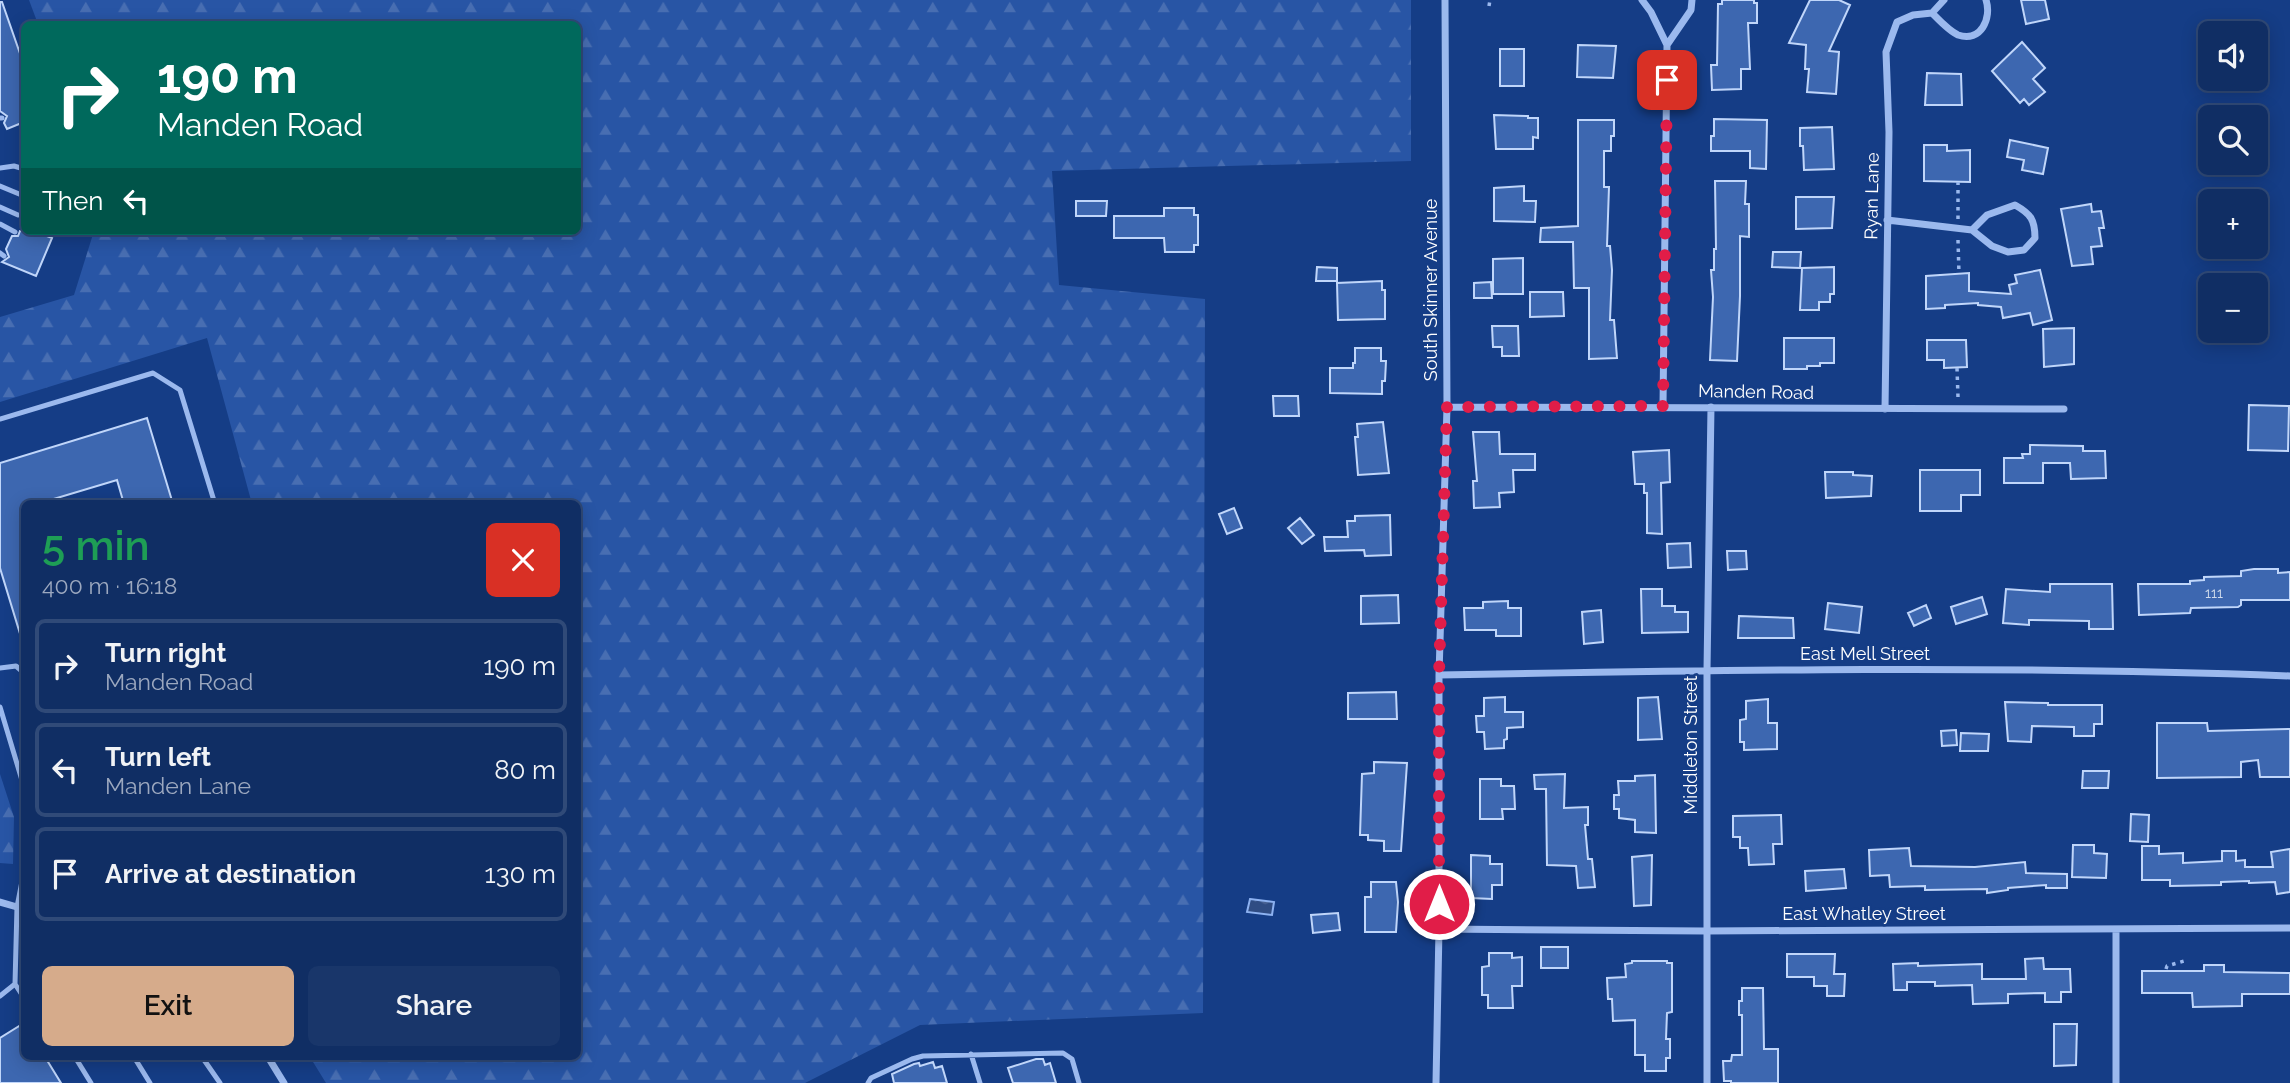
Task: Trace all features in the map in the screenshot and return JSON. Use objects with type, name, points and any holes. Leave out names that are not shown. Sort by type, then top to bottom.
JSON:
[{"type":"street","name":"South Skinner Avenue","points":[[1436,1083],[1439,675],[1447,407],[1445,0]]},
{"type":"street","points":[[1642,0],[1667,45],[1663,406]]},
{"type":"street","points":[[1667,45],[1691,10],[1692,0]]},
{"type":"street","points":[[1944,0],[1932,13],[1955,34],[1969,37],[1982,31],[1988,19],[1986,0]]},
{"type":"street","name":"Ryan Lane","points":[[1885,409],[1889,132],[1886,52],[1897,22],[1913,15],[1932,13]]},
{"type":"street","points":[[1887,220],[1972,230],[1992,246],[2008,252],[2024,250],[2035,238],[2035,224],[2030,214],[2015,205],[1987,215],[1972,230]]},
{"type":"street","name":"Manden Road","points":[[1447,407],[2064,409]]},
{"type":"street","name":"Middleton Street","points":[[1706,1083],[1707,670],[1712,407]]},
{"type":"street","name":"East Mell Street","points":[[1439,675],[1707,670],[2130,670],[2290,676]]},
{"type":"street","points":[[0,902],[21,908]]},
{"type":"street","name":"East Whatley Street","points":[[1439,929],[1706,931],[2290,928]]},
{"type":"street","points":[[2116,929],[2116,1083]]},
{"type":"street","points":[[270,1060],[284,1083]]},
{"type":"lane","points":[[0,167],[21,168]]},
{"type":"lane","points":[[0,186],[21,195]]},
{"type":"lane","points":[[0,207],[18,215]]},
{"type":"lane","points":[[0,224],[15,232]]},
{"type":"lane","points":[[0,419],[153,373],[180,390],[214,500]]},
{"type":"lane","points":[[0,668],[16,666],[21,670]]},
{"type":"lane","points":[[0,707],[21,771]]},
{"type":"lane","points":[[21,908],[15,984],[21,993]]},
{"type":"lane","points":[[0,996],[15,984]]},
{"type":"lane","points":[[868,1083],[871,1079],[923,1056],[1063,1053],[1072,1059],[1079,1083]]},
{"type":"lane","points":[[971,1054],[980,1083]]},
{"type":"lane","points":[[77,1060],[91,1083]]},
{"type":"lane","points":[[136,1060],[150,1083]]},
{"type":"lane","points":[[204,1060],[220,1083]]},
{"type":"path","points":[[1958,182],[1959,274]]},
{"type":"path","points":[[1957,368],[1958,409]]},
{"type":"path","points":[[2166,969],[2173,963],[2184,961]]},
{"type":"green space","points":[[29,0],[1411,0],[1411,161],[1052,171],[1059,285],[1205,299],[1203,1013],[920,1025],[805,1083],[326,1083],[312,1060],[581,1060],[581,500],[251,500],[207,338],[0,402],[0,317],[74,295],[93,235],[581,235],[581,21],[37,21]]},
{"type":"green space","points":[[0,774],[14,817],[13,864],[0,863]]},
{"type":"water","points":[[1250,899],[1274,902],[1272,915],[1247,912]]},
{"type":"building","points":[[1722,0],[1754,0],[1754,3],[1757,3],[1757,23],[1748,23],[1750,69],[1741,69],[1741,89],[1712,90],[1711,65],[1717,65],[1718,4],[1722,4]]},
{"type":"building","points":[[1810,0],[1839,0],[1850,5],[1829,51],[1839,52],[1836,94],[1807,92],[1809,69],[1805,69],[1806,45],[1789,43]]},
{"type":"building","points":[[2021,0],[2045,0],[2049,19],[2026,24]]},
{"type":"building","points":[[2,2],[21,56],[21,123],[7,129],[4,123],[7,116],[0,111]]},
{"type":"building","points":[[2022,42],[2045,68],[2033,79],[2045,92],[2029,105],[2024,99],[2020,103],[1992,71]]},
{"type":"building","points":[[1578,45],[1616,46],[1613,78],[1577,77]]},
{"type":"building","points":[[1500,49],[1524,49],[1524,86],[1500,86]]},
{"type":"building","points":[[1927,73],[1961,74],[1962,105],[1925,105]]},
{"type":"building","points":[[1494,115],[1538,118],[1538,138],[1533,137],[1533,149],[1496,149]]},
{"type":"building","points":[[1714,119],[1767,120],[1766,169],[1750,168],[1750,151],[1711,151]]},
{"type":"building","points":[[1578,120],[1614,120],[1611,151],[1604,151],[1604,187],[1609,187],[1607,246],[1610,246],[1612,270],[1610,320],[1614,320],[1617,358],[1589,359],[1589,288],[1574,288],[1573,242],[1540,242],[1541,228],[1578,226]]},
{"type":"building","points":[[1832,127],[1834,169],[1804,170],[1800,128]]},
{"type":"building","points":[[2010,140],[2048,148],[2043,174],[2022,170],[2024,160],[2007,157]]},
{"type":"building","points":[[1924,145],[1947,145],[1947,151],[1970,150],[1970,182],[1924,181]]},
{"type":"building","points":[[1715,181],[1746,181],[1745,204],[1749,204],[1749,237],[1740,236],[1737,361],[1710,360],[1713,297],[1711,270],[1714,270],[1716,249]]},
{"type":"building","points":[[1524,186],[1524,201],[1536,201],[1535,222],[1494,221],[1494,188]]},
{"type":"building","points":[[1796,197],[1834,197],[1832,228],[1796,229]]},
{"type":"building","points":[[1076,201],[1107,201],[1106,216],[1076,216]]},
{"type":"building","points":[[2091,204],[2092,212],[2101,211],[2104,228],[2099,228],[2102,246],[2091,247],[2093,264],[2072,266],[2061,209]]},
{"type":"building","points":[[1164,208],[1194,208],[1194,215],[1198,215],[1198,245],[1194,245],[1194,252],[1165,252],[1164,238],[1114,238],[1114,216],[1164,216]]},
{"type":"building","points":[[21,231],[21,235],[44,235],[52,238],[36,276],[2,262],[9,257],[6,249],[12,236],[18,236]]},
{"type":"building","points":[[1773,252],[1801,252],[1800,268],[1772,267]]},
{"type":"building","points":[[1523,258],[1523,294],[1493,294],[1493,259]]},
{"type":"building","points":[[1317,267],[1337,268],[1337,281],[1316,281]]},
{"type":"building","points":[[1834,267],[1834,294],[1830,294],[1830,302],[1819,302],[1819,310],[1800,310],[1802,268]]},
{"type":"building","points":[[2040,270],[2052,320],[2033,325],[2030,313],[2003,318],[2001,307],[1978,303],[1926,309],[1926,276],[1969,273],[1969,291],[2011,294],[2009,285],[2017,283],[2015,275]]},
{"type":"building","points":[[1382,281],[1382,290],[1385,290],[1385,319],[1338,320],[1337,283]]},
{"type":"building","points":[[1491,282],[1492,298],[1474,298],[1474,283]]},
{"type":"building","points":[[1530,292],[1563,292],[1564,316],[1530,317]]},
{"type":"building","points":[[1492,326],[1518,326],[1519,356],[1502,356],[1502,347],[1493,347]]},
{"type":"building","points":[[2074,328],[2074,364],[2044,367],[2043,329]]},
{"type":"building","points":[[1784,338],[1834,338],[1834,363],[1820,363],[1820,366],[1807,366],[1807,369],[1784,369]]},
{"type":"building","points":[[1927,340],[1966,340],[1967,367],[1944,368],[1944,360],[1927,360]]},
{"type":"building","points":[[1355,348],[1381,348],[1381,361],[1386,361],[1382,394],[1330,393],[1330,368],[1353,368]]},
{"type":"building","points":[[1273,396],[1298,396],[1299,416],[1274,416]]},
{"type":"building","points":[[2249,405],[2289,406],[2288,451],[2248,450]]},
{"type":"building","points":[[147,418],[172,500],[123,500],[117,480],[50,500],[21,500],[21,637],[0,568],[0,463]]},
{"type":"building","points":[[1383,422],[1389,473],[1358,475],[1355,437],[1358,437],[1357,424]]},
{"type":"building","points":[[1473,432],[1499,432],[1500,454],[1535,454],[1535,470],[1513,470],[1514,492],[1499,493],[1500,507],[1474,508],[1473,481],[1477,481]]},
{"type":"building","points":[[2030,445],[2083,446],[2083,451],[2105,451],[2106,478],[2071,479],[2070,463],[2043,463],[2043,483],[2004,483],[2004,458],[2023,458],[2022,454],[2030,454]]},
{"type":"building","points":[[1669,450],[1670,482],[1661,483],[1662,534],[1647,533],[1647,493],[1644,493],[1644,484],[1635,484],[1633,452]]},
{"type":"building","points":[[1920,470],[1980,470],[1980,495],[1961,495],[1961,511],[1920,511]]},
{"type":"building","points":[[1825,472],[1853,472],[1853,475],[1872,476],[1871,496],[1826,498]]},
{"type":"building","points":[[1234,508],[1242,528],[1227,534],[1219,514]]},
{"type":"building","points":[[1390,515],[1391,555],[1365,556],[1364,550],[1325,551],[1324,537],[1348,537],[1347,521],[1355,521],[1355,516]]},
{"type":"building","points":[[1300,518],[1314,535],[1302,544],[1288,528]]},
{"type":"building","points":[[1690,543],[1691,567],[1668,568],[1667,544]]},
{"type":"building","points":[[1727,551],[1746,551],[1747,569],[1728,570]]},
{"type":"building","points":[[2254,569],[2290,572],[2290,600],[2241,600],[2238,607],[2191,608],[2190,613],[2139,615],[2138,584],[2190,584],[2190,581],[2204,580],[2204,577],[2241,576],[2241,571]]},
{"type":"building","points":[[2050,584],[2112,584],[2113,629],[2089,629],[2089,621],[2029,620],[2029,625],[2003,623],[2006,589],[2050,592]]},
{"type":"building","points":[[1641,589],[1662,589],[1662,606],[1675,606],[1675,612],[1688,612],[1688,632],[1642,633]]},
{"type":"building","points":[[1398,595],[1399,623],[1361,624],[1361,596]]},
{"type":"building","points":[[1982,597],[1987,614],[1956,624],[1951,607]]},
{"type":"building","points":[[1508,601],[1508,608],[1521,608],[1521,636],[1496,636],[1496,630],[1465,630],[1464,608],[1483,608],[1483,602]]},
{"type":"building","points":[[1828,603],[1862,607],[1859,633],[1825,629]]},
{"type":"building","points":[[1926,605],[1931,618],[1914,626],[1908,613]]},
{"type":"building","points":[[1601,610],[1603,642],[1584,644],[1582,612]]},
{"type":"building","points":[[1739,616],[1793,618],[1794,638],[1738,638]]},
{"type":"building","points":[[1396,692],[1397,719],[1348,719],[1348,693]]},
{"type":"building","points":[[1505,697],[1505,712],[1523,712],[1523,727],[1507,728],[1504,748],[1485,749],[1484,732],[1477,732],[1476,716],[1484,716],[1484,698]]},
{"type":"building","points":[[1658,697],[1662,739],[1638,740],[1638,698]]},
{"type":"building","points":[[1768,699],[1768,723],[1777,723],[1777,749],[1744,750],[1744,742],[1740,742],[1740,720],[1746,719],[1746,701]]},
{"type":"building","points":[[2005,702],[2102,705],[2102,724],[2094,724],[2094,736],[2074,736],[2074,727],[2032,726],[2031,742],[2008,741]]},
{"type":"building","points":[[2157,723],[2207,723],[2208,731],[2290,729],[2290,777],[2260,777],[2258,760],[2241,762],[2241,777],[2157,778]]},
{"type":"building","points":[[1956,730],[1957,745],[1942,746],[1941,731]]},
{"type":"building","points":[[1961,733],[1989,734],[1988,751],[1960,751]]},
{"type":"building","points":[[1374,762],[1407,763],[1401,851],[1384,851],[1384,841],[1368,840],[1368,835],[1360,835],[1362,774],[1374,773]]},
{"type":"building","points":[[2083,771],[2109,771],[2108,788],[2082,788]]},
{"type":"building","points":[[1565,774],[1564,808],[1588,807],[1588,825],[1585,825],[1588,859],[1592,859],[1595,887],[1578,888],[1576,866],[1547,865],[1546,789],[1535,789],[1534,775]]},
{"type":"building","points":[[1655,775],[1656,833],[1635,832],[1635,820],[1619,818],[1619,809],[1614,809],[1614,795],[1619,795],[1618,781],[1635,781],[1635,776]]},
{"type":"building","points":[[1480,779],[1501,779],[1501,786],[1514,786],[1515,809],[1502,809],[1503,819],[1480,819]]},
{"type":"building","points":[[2131,814],[2149,815],[2148,842],[2130,841]]},
{"type":"building","points":[[1781,815],[1782,844],[1773,844],[1774,864],[1749,865],[1748,848],[1740,848],[1740,837],[1733,837],[1733,816]]},
{"type":"building","points":[[2073,845],[2094,845],[2094,853],[2107,854],[2106,878],[2072,877]]},
{"type":"building","points":[[2142,846],[2159,846],[2159,854],[2183,853],[2183,863],[2222,861],[2222,851],[2236,851],[2236,861],[2245,860],[2245,867],[2273,867],[2271,852],[2290,849],[2290,892],[2277,894],[2275,882],[2170,886],[2170,880],[2142,880]]},
{"type":"building","points":[[1909,848],[1911,866],[1975,867],[2025,862],[2026,873],[2067,874],[2067,888],[2046,888],[2046,885],[2008,888],[1987,893],[1987,889],[1925,890],[1925,886],[1890,887],[1889,875],[1870,876],[1869,850]]},
{"type":"building","points":[[1471,855],[1490,856],[1490,864],[1502,864],[1502,885],[1492,885],[1492,899],[1471,898]]},
{"type":"building","points":[[1652,855],[1651,905],[1634,906],[1632,857]]},
{"type":"building","points":[[1844,869],[1846,888],[1806,891],[1805,871]]},
{"type":"building","points":[[1371,882],[1396,882],[1396,932],[1365,932],[1365,897],[1371,897]]},
{"type":"building","points":[[1338,913],[1340,930],[1313,933],[1311,915]]},
{"type":"building","points":[[1541,947],[1568,947],[1568,968],[1541,968]]},
{"type":"building","points":[[1489,953],[1512,953],[1512,958],[1522,957],[1522,986],[1512,986],[1513,1008],[1488,1008],[1488,995],[1482,995],[1482,967],[1489,966]]},
{"type":"building","points":[[1787,954],[1835,954],[1834,974],[1845,974],[1844,996],[1827,996],[1827,986],[1814,986],[1814,977],[1787,977]]},
{"type":"building","points":[[2043,958],[2044,969],[2070,969],[2071,992],[2061,992],[2061,1002],[2045,1002],[2045,993],[2008,994],[2008,1003],[1973,1004],[1972,985],[1935,986],[1935,982],[1907,982],[1907,990],[1894,990],[1893,964],[1982,964],[1982,979],[2026,979],[2025,959]]},
{"type":"building","points":[[1632,961],[1672,963],[1672,1012],[1667,1013],[1666,1039],[1670,1039],[1670,1058],[1666,1058],[1666,1071],[1645,1071],[1645,1055],[1635,1055],[1635,1020],[1613,1021],[1607,978],[1626,977],[1625,964]]},
{"type":"building","points":[[2204,965],[2224,965],[2224,972],[2290,973],[2290,994],[2242,994],[2242,1006],[2193,1007],[2192,993],[2142,993],[2142,971],[2204,971]]},
{"type":"building","points":[[1742,988],[1763,988],[1764,1049],[1778,1049],[1778,1083],[1724,1081],[1723,1061],[1731,1061],[1732,1055],[1742,1055],[1742,1015],[1739,1015],[1739,1001],[1742,1001]]},
{"type":"building","points":[[2054,1024],[2077,1024],[2076,1065],[2054,1066]]},
{"type":"building","points":[[21,1025],[21,1060],[47,1060],[61,1083],[0,1083],[0,1038]]},
{"type":"building","points":[[1043,1059],[1045,1065],[1050,1063],[1056,1083],[1013,1083],[1008,1068]]},
{"type":"building","points":[[933,1062],[935,1068],[942,1066],[947,1083],[894,1083],[892,1074],[914,1064],[919,1063],[920,1066]]},
{"type":"route","points":[[1439,904],[1439,675],[1447,407],[1663,406],[1667,80]]}]
